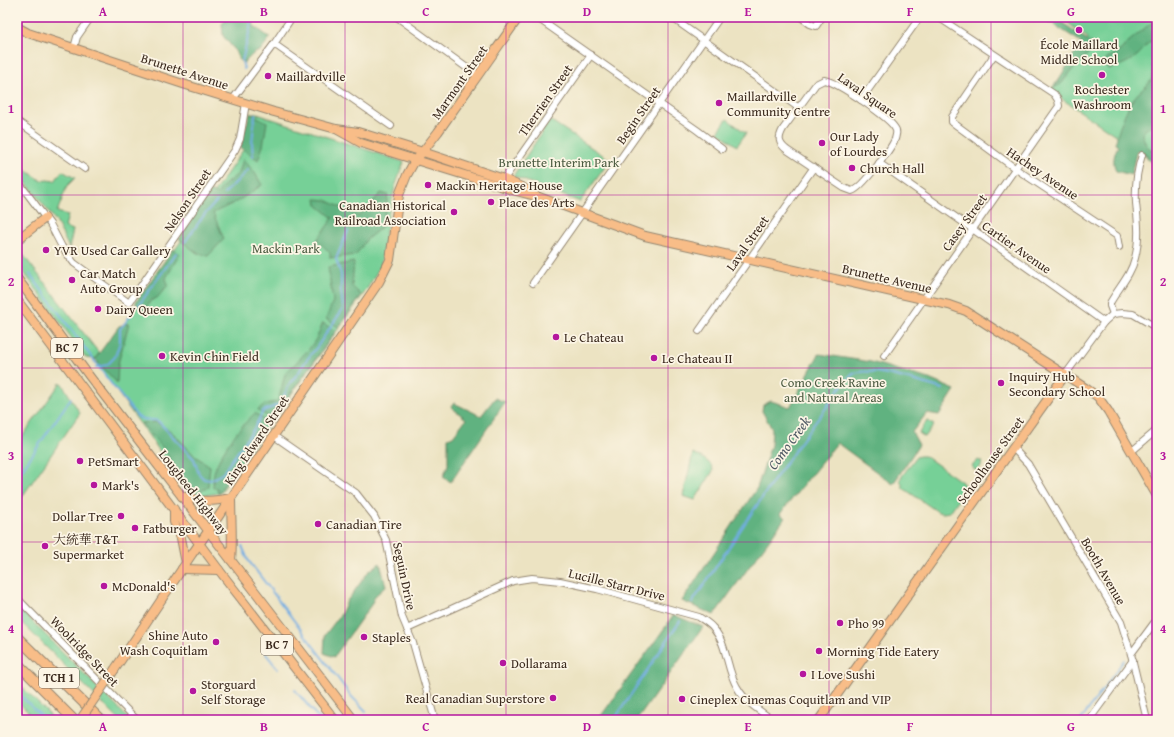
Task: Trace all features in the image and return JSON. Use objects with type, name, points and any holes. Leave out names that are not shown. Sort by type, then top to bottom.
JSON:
[{"type":"highway","name":"TCH 1","points":[[17,637],[101,720]]},
{"type":"highway","name":"TCH 1","points":[[17,663],[74,720]]},
{"type":"main road","name":"Marmont Street","points":[[417,160],[519,17]]},
{"type":"main road","name":"Brunette Avenue","points":[[17,27],[28,33],[233,99],[336,129],[358,132],[423,152],[504,179],[539,197]]},
{"type":"main road","name":"Brunette Avenue","points":[[17,32],[28,33]]},
{"type":"main road","name":"Brunette Avenue","points":[[336,129],[361,143],[539,197],[645,236],[949,305],[966,311],[1091,392],[1101,401],[1132,451],[1157,496]]},
{"type":"main road","name":"King Edward Street","points":[[80,720],[383,275],[390,260],[400,191],[407,174],[417,160]]},
{"type":"main road","points":[[17,240],[45,218]]},
{"type":"main road","name":"Lougheed Highway","points":[[17,278],[58,336],[354,720]]},
{"type":"main road","name":"Lougheed Highway","points":[[17,300],[219,570],[335,720]]},
{"type":"main road","name":"Schoolhouse Street","points":[[819,720],[1065,375]]},
{"type":"main road","points":[[182,496],[210,502],[231,498],[231,530],[233,542],[231,560]]},
{"type":"main road","points":[[174,509],[174,522],[181,538],[184,566],[219,570]]},
{"type":"street","points":[[17,21],[20,17]]},
{"type":"street","points":[[74,48],[77,38],[91,17]]},
{"type":"street","points":[[233,99],[292,17]]},
{"type":"street","points":[[397,17],[478,76]]},
{"type":"street","points":[[536,17],[722,149]]},
{"type":"street","points":[[671,17],[799,108]]},
{"type":"street","name":"Begin Street","points":[[532,283],[720,17]]},
{"type":"street","points":[[801,17],[810,24],[816,26],[822,17]]},
{"type":"street","points":[[861,100],[920,17]]},
{"type":"street","points":[[938,17],[994,55]]},
{"type":"street","points":[[274,44],[391,126]]},
{"type":"street","name":"Therrien Street","points":[[504,179],[591,55]]},
{"type":"street","name":"Casey Street","points":[[884,356],[1059,106],[1058,100],[1050,92],[994,55]]},
{"type":"street","name":"Hachey Avenue","points":[[994,55],[951,119],[955,124],[1016,168],[1117,236],[1119,247]]},
{"type":"street","name":"Laval Square","points":[[824,80],[837,84],[861,100],[891,122],[896,130],[895,140],[862,185],[852,191],[844,188],[787,150],[782,146],[779,136],[816,84],[824,80]]},
{"type":"street","name":"Nelson Street","points":[[45,218],[53,229],[62,247],[74,263],[129,303],[235,150],[240,139],[246,103]]},
{"type":"street","points":[[17,122],[86,169]]},
{"type":"street","points":[[1142,155],[1137,175],[1136,187],[1139,232],[1137,250],[1134,262],[1127,277],[1110,303],[1110,306],[1113,314],[1122,312],[1133,314],[1157,328]]},
{"type":"street","name":"Cartier Avenue","points":[[879,162],[1104,322]]},
{"type":"street","name":"Laval Street","points":[[699,331],[814,168]]},
{"type":"street","points":[[17,180],[45,218]]},
{"type":"street","name":"Schoolhouse Street","points":[[1065,375],[1104,322],[1113,314]]},
{"type":"street","points":[[1132,451],[1157,430]]},
{"type":"street","name":"Seguin Drive","points":[[274,436],[356,493],[374,516],[386,540],[399,604],[413,643],[435,720]]},
{"type":"street","name":"Booth Avenue","points":[[1013,448],[1028,464],[1121,622],[1132,657],[1147,720]]},
{"type":"street","name":"Lucille Starr Drive","points":[[407,629],[513,581],[532,578],[560,581],[597,589],[699,617],[707,622],[713,627],[722,642],[733,679],[741,693],[754,706],[773,720]]},
{"type":"street","name":"Woolridge Street","points":[[17,598],[137,720]]},
{"type":"street","points":[[1089,720],[1157,619]]},
{"type":"green space","points":[[227,17],[254,17],[253,25],[270,38],[261,50],[253,54],[244,63],[240,61],[234,49],[223,36],[222,24]]},
{"type":"green space","points":[[1042,17],[1054,17],[1096,46],[1073,69],[1061,84],[1054,88],[1081,42]]},
{"type":"green space","points":[[1060,17],[1157,17],[1157,163],[1050,91],[1088,38]]},
{"type":"green space","points":[[1151,23],[1157,23],[1157,122],[1146,129],[1142,134],[1146,145],[1157,155],[1157,166],[1147,159],[1147,155],[1139,150],[1136,153],[1131,175],[1116,171],[1114,158],[1118,146],[1115,144],[1118,132],[1128,108],[1136,96],[1151,80],[1155,43],[1151,41],[1135,58],[1116,67],[1108,69],[1105,66],[1104,61],[1121,50]]},
{"type":"green space","points":[[250,113],[267,122],[263,146],[258,160],[240,147]]},
{"type":"green space","name":"Mackin Park","points":[[254,113],[404,162],[395,187],[388,216],[381,265],[367,289],[220,493],[201,496],[185,486],[97,364],[243,150]]},
{"type":"green space","points":[[727,119],[746,133],[737,146],[718,132]]},
{"type":"green space","name":"Brunette Interim Park","points":[[550,120],[610,160],[580,202],[513,176]]},
{"type":"green space","points":[[243,159],[255,173],[262,185],[238,201],[213,213],[224,239],[208,256],[197,253],[179,239],[210,191],[217,194],[224,185],[239,173]]},
{"type":"green space","points":[[17,164],[42,181],[55,181],[62,171],[75,178],[67,186],[57,212],[68,215],[65,227],[73,230],[69,248],[56,221],[17,171]]},
{"type":"green space","points":[[381,193],[388,195],[383,226],[366,240],[356,255],[330,258],[330,253],[317,240],[333,218],[317,205],[316,199],[326,200],[359,216]]},
{"type":"green space","points":[[17,247],[99,353],[95,359],[86,358],[17,263]]},
{"type":"green space","points":[[173,249],[180,254],[166,278],[168,285],[157,298],[150,301],[146,311],[135,303]]},
{"type":"green space","points":[[354,262],[352,286],[361,295],[338,327],[326,319],[333,301],[328,267]]},
{"type":"green space","points":[[129,323],[118,364],[117,383],[95,359],[119,326]]},
{"type":"green space","points":[[323,323],[336,331],[272,419],[258,411],[264,404],[276,402],[279,398],[285,374],[309,349],[316,339]]},
{"type":"green space","name":"Como Creek Ravine and Natural Areas","points":[[819,354],[871,362],[929,379],[955,390],[939,415],[927,413],[912,432],[919,445],[893,484],[837,443],[780,514],[785,518],[714,615],[682,601],[757,488],[771,445],[772,429],[762,411],[763,405],[771,401],[790,407]]},
{"type":"green space","points":[[61,382],[80,413],[17,504],[17,444]]},
{"type":"green space","points":[[495,398],[505,402],[451,482],[443,477],[448,465],[448,438],[453,436],[466,419],[451,407],[454,403],[481,416]]},
{"type":"green space","points":[[255,413],[270,424],[218,493],[217,488],[213,488],[213,476],[218,461],[232,439]]},
{"type":"green space","points":[[927,420],[934,425],[925,437],[919,433]]},
{"type":"green space","points":[[156,422],[172,432],[195,456],[210,466],[208,487],[200,492],[183,480],[163,448],[141,423]]},
{"type":"green space","points":[[693,453],[709,462],[713,471],[695,500],[683,496]]},
{"type":"green space","points":[[925,456],[962,482],[965,488],[964,491],[950,512],[938,512],[903,488],[900,479],[916,457]]},
{"type":"green space","points":[[978,460],[982,462],[980,467],[976,470],[972,468]]},
{"type":"green space","points":[[380,563],[386,586],[375,596],[371,605],[334,657],[324,653],[325,635],[341,614],[347,601],[369,571]]},
{"type":"green space","points":[[17,606],[130,720],[119,720],[17,618]]},
{"type":"green space","points":[[674,615],[703,627],[637,720],[598,720]]},
{"type":"green space","points":[[17,682],[55,720],[36,720],[17,701]]},
{"type":"waterway","points":[[244,69],[242,61],[250,29],[251,17]]},
{"type":"waterway","points":[[253,156],[252,143],[255,115]]},
{"type":"waterway","points":[[224,194],[248,170]]},
{"type":"waterway","points":[[185,242],[204,215],[217,201]]},
{"type":"waterway","points":[[30,274],[137,416],[142,419],[158,421],[194,459],[199,474],[204,479],[211,480],[223,473],[255,427],[263,411],[278,405],[281,402],[290,383],[343,309],[341,274],[336,259],[348,231]]},
{"type":"waterway","points":[[139,305],[176,253]]},
{"type":"waterway","points":[[96,367],[107,365],[115,357],[120,342],[120,329],[132,314]]},
{"type":"waterway","name":"Como Creek","points":[[692,603],[791,456],[839,389],[852,375],[863,371],[873,372],[912,380],[943,389]]},
{"type":"waterway","points":[[17,477],[71,398]]},
{"type":"waterway","points":[[242,546],[248,560],[352,697],[366,711]]},
{"type":"waterway","name":"Como Creek","points":[[614,720],[680,621]]},
{"type":"waterway","points":[[266,654],[278,669]]},
{"type":"waterway","points":[[1081,720],[1124,660]]},
{"type":"waterway","points":[[295,690],[320,720]]},
{"type":"waterway","points":[[17,692],[45,720]]},
{"type":"place","name":"École Maillard Middle School","points":[[1079,30]]},
{"type":"place","name":"Rochester Washroom","points":[[1102,75]]},
{"type":"place","name":"Maillardville","points":[[268,76]]},
{"type":"place","name":"Maillardville Community Centre","points":[[719,103]]},
{"type":"place","name":"Our Lady of Lourdes","points":[[822,143]]},
{"type":"place","name":"Church Hall","points":[[852,168]]},
{"type":"place","name":"Mackin Heritage House","points":[[428,185]]},
{"type":"place","name":"Place des Arts","points":[[491,202]]},
{"type":"place","name":"Canadian Historical Railroad Association","points":[[454,212]]},
{"type":"place","name":"YVR Used Car Gallery","points":[[46,250]]},
{"type":"place","name":"Car Match Auto Group","points":[[72,280]]},
{"type":"place","name":"Dairy Queen","points":[[98,309]]},
{"type":"place","name":"Le Chateau","points":[[556,337]]},
{"type":"place","name":"Kevin Chin Field","points":[[162,356]]},
{"type":"place","name":"Le Chateau II","points":[[654,358]]},
{"type":"place","name":"Inquiry Hub Secondary School","points":[[1001,383]]},
{"type":"place","name":"PetSmart","points":[[80,461]]},
{"type":"place","name":"Mark's","points":[[94,485]]},
{"type":"place","name":"Dollar Tree","points":[[121,516]]},
{"type":"place","name":"Canadian Tire","points":[[318,524]]},
{"type":"place","name":"Fatburger","points":[[135,528]]},
{"type":"place","name":"大統華 T&T Supermarket","points":[[45,546]]},
{"type":"place","name":"McDonald's","points":[[104,586]]},
{"type":"place","name":"Pho 99","points":[[840,623]]},
{"type":"place","name":"Staples","points":[[364,637]]},
{"type":"place","name":"Shine Auto Wash Coquitlam","points":[[216,642]]},
{"type":"place","name":"Morning Tide Eatery","points":[[819,651]]},
{"type":"place","name":"Dollarama","points":[[503,663]]},
{"type":"place","name":"I Love Sushi","points":[[803,674]]},
{"type":"place","name":"Storguard Self Storage","points":[[193,691]]},
{"type":"place","name":"Real Canadian Superstore","points":[[553,698]]},
{"type":"place","name":"Cineplex Cinemas Coquitlam and VIP","points":[[682,699]]}]
